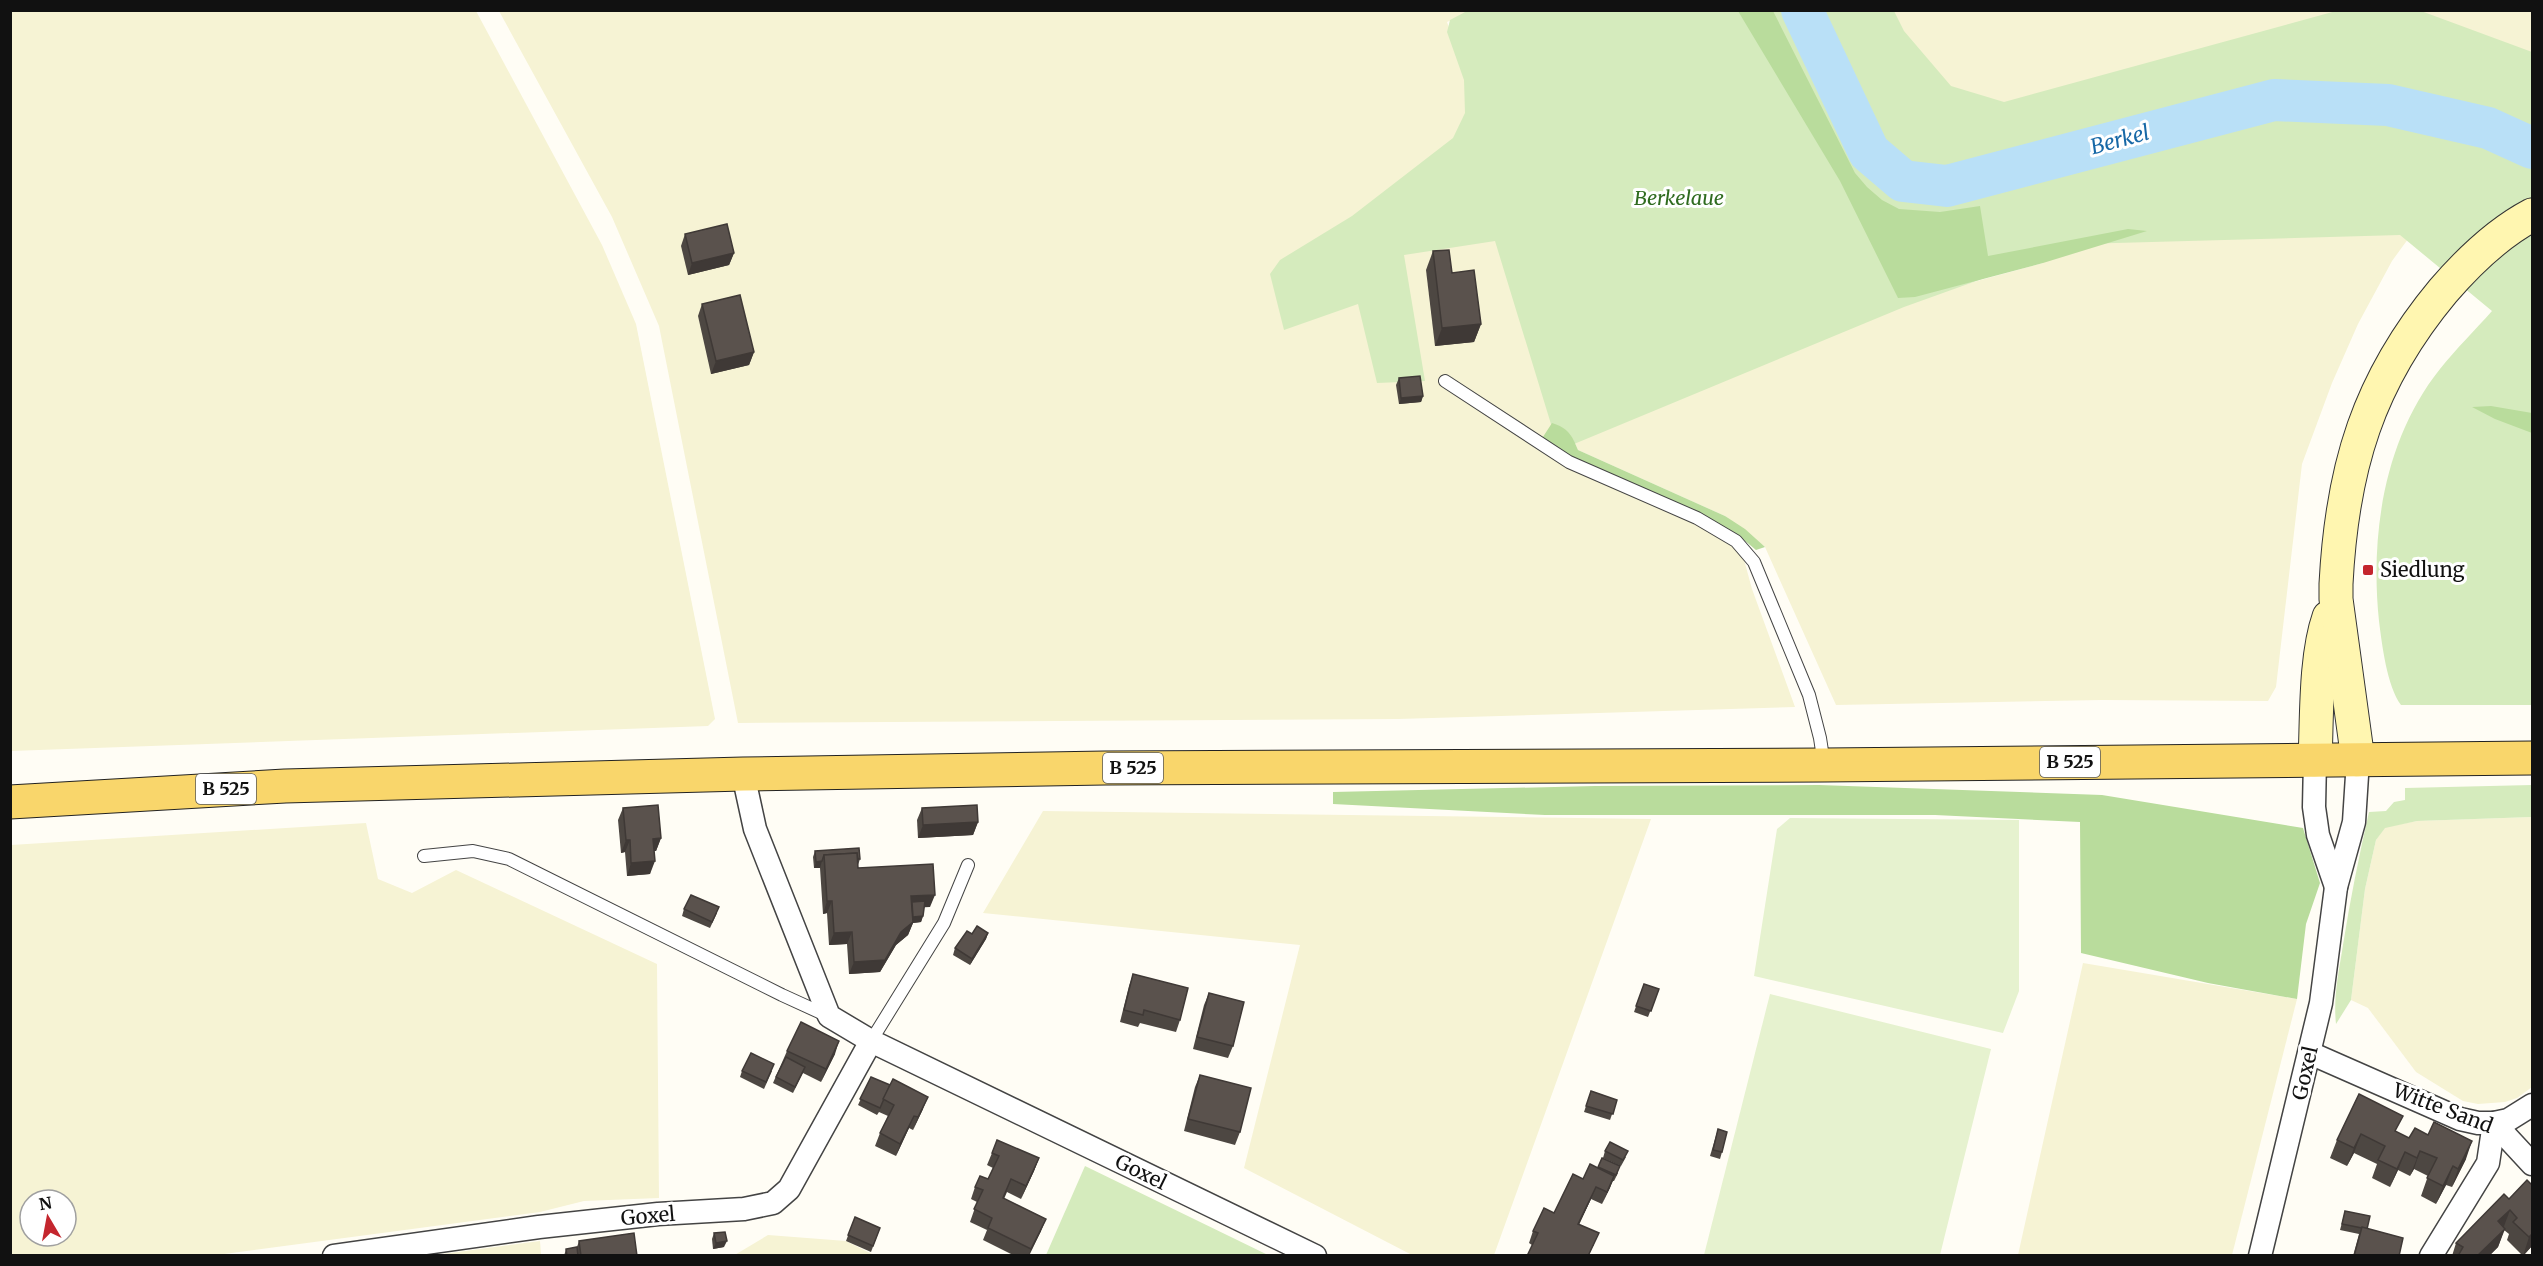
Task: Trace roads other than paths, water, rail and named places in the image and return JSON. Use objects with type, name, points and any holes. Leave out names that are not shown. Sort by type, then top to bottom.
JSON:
[{"type":"main road","name":"B 525","points":[[10,802],[285,786],[743,774],[1105,768],[1824,765],[2532,758]]},
{"type":"street","points":[[2358,760],[2336,599],[2337,571],[2349,477],[2370,407],[2395,358],[2427,311],[2469,261],[2527,218]]},
{"type":"street","points":[[2315,760],[2324,632],[2336,599]]},
{"type":"street","name":"Goxel","points":[[2315,760],[2314,807],[2318,835],[2336,887]]},
{"type":"street","name":"Goxel","points":[[2260,1256],[2310,1053],[2320,1003],[2336,887],[2355,822],[2358,760]]},
{"type":"street","points":[[743,774],[755,829],[829,1016]]},
{"type":"street","name":"Goxel","points":[[829,1016],[871,1041],[1315,1256]]},
{"type":"street","name":"Goxel","points":[[334,1256],[539,1227],[658,1214],[744,1209],[773,1203],[789,1189],[871,1041]]},
{"type":"street","name":"Witte Sand","points":[[2310,1053],[2460,1119],[2478,1124],[2494,1123],[2532,1164]]},
{"type":"street","points":[[2431,1256],[2488,1163],[2494,1123],[2521,1113],[2532,1105]]},
{"type":"lane","points":[[1445,381],[1569,462],[1697,518],[1736,541],[1754,562],[1809,695],[1824,765]]},
{"type":"lane","points":[[424,856],[473,851],[509,859],[782,995],[829,1016]]},
{"type":"lane","points":[[871,1041],[944,923],[968,865]]},
{"type":"waterway","name":"Berkel","points":[[1802,10],[1869,152],[1903,181],[1947,186],[2274,100],[2388,105],[2488,128],[2532,148]]},
{"type":"place","name":"Siedlung","points":[[2368,570]]},
{"type":"park label","name":"Berkelaue","points":[[1679,198]]}]
